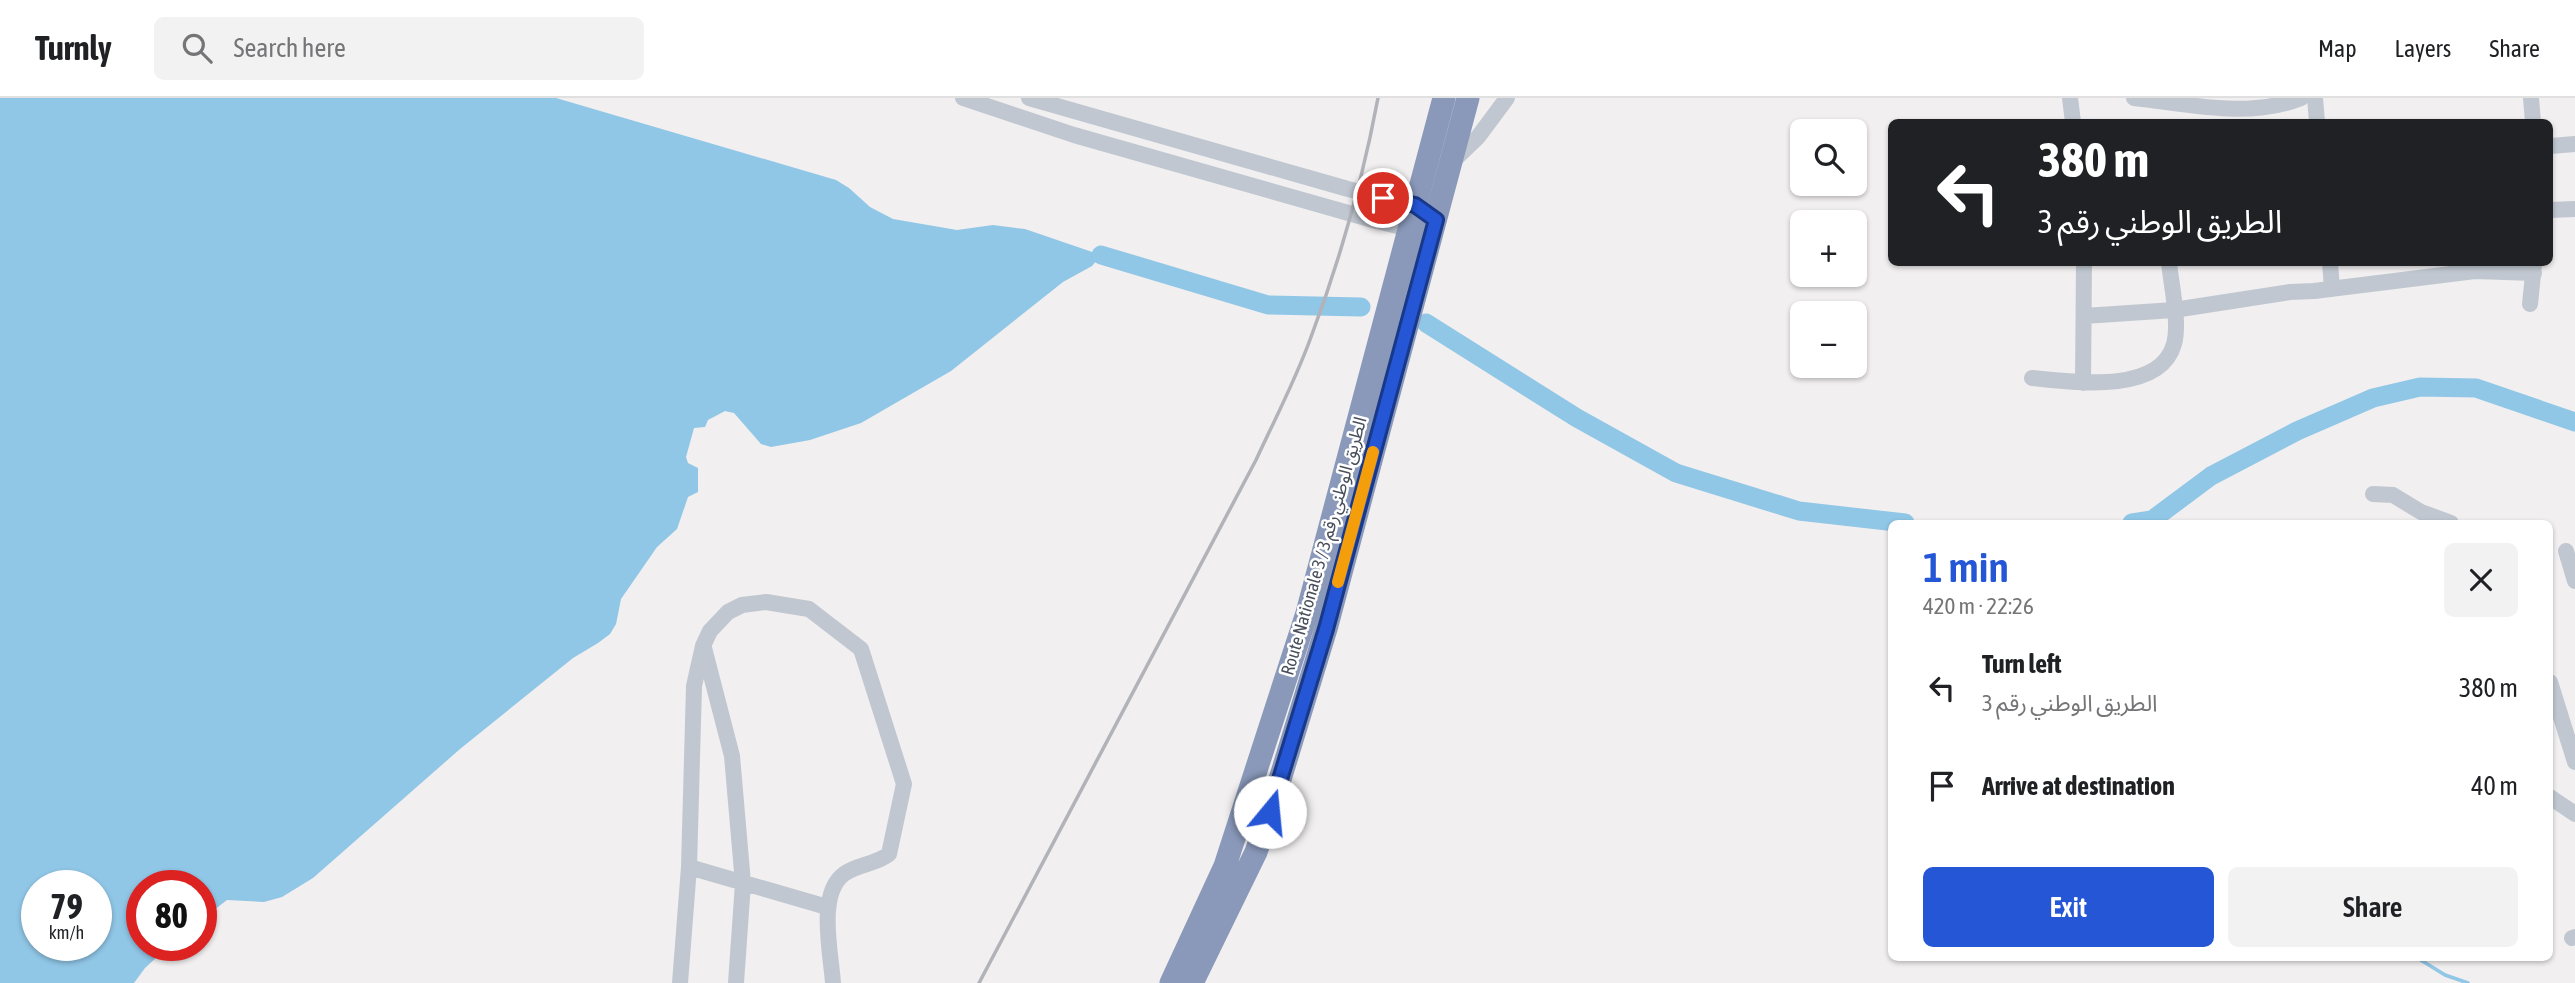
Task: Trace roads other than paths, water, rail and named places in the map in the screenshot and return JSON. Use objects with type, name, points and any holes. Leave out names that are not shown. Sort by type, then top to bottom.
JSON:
[{"type":"highway","name":"Route Nationale 3 / الطريق الوطني رقم 3","points":[[1171,983],[1225,866],[1295,651],[1444,98]]},
{"type":"highway","name":"Route Nationale 3 / الطريق الوطني رقم 3","points":[[1192,983],[1256,852],[1270,812],[1326,629],[1468,98]]},
{"type":"street","points":[[963,98],[1074,135],[1409,229],[1436,220]]},
{"type":"street","points":[[1022,118],[1029,98],[1348,189],[1415,205],[1436,220]]},
{"type":"street","points":[[1451,163],[1479,138],[1507,98]]},
{"type":"street","points":[[2070,98],[2073,119]]},
{"type":"street","points":[[2134,98],[2225,109],[2262,108],[2301,98]]},
{"type":"street","points":[[2315,98],[2317,119]]},
{"type":"street","points":[[2531,98],[2533,119]]},
{"type":"street","points":[[1152,157],[1158,136]]},
{"type":"street","points":[[2553,146],[2575,144]]},
{"type":"street","points":[[1254,186],[1259,163]]},
{"type":"street","points":[[2553,210],[2575,209]]},
{"type":"street","points":[[2083,383],[2084,266]]},
{"type":"street","points":[[2032,378],[2083,383],[2118,382],[2161,366],[2169,357],[2175,341],[2169,266]]},
{"type":"street","points":[[2330,266],[2332,289]]},
{"type":"street","points":[[2084,316],[2210,307],[2235,300],[2290,292],[2475,271],[2534,268],[2530,304]]},
{"type":"street","points":[[2373,494],[2393,495],[2421,512],[2443,520]]},
{"type":"street","points":[[2564,550],[2575,581]]},
{"type":"street","points":[[680,983],[689,867],[694,686],[703,646],[718,620],[729,612],[743,605],[766,602],[809,609],[861,649],[904,783],[888,854],[841,875],[832,888],[827,907],[833,983]]},
{"type":"street","points":[[703,646],[732,756],[743,883],[736,983]]},
{"type":"street","points":[[2553,697],[2575,762]]},
{"type":"street","points":[[2553,799],[2575,814]]},
{"type":"street","points":[[689,867],[827,907]]},
{"type":"water","points":[[0,98],[556,98],[836,180],[870,207],[893,219],[957,230],[993,225],[1025,229],[1101,255],[1092,266],[1063,282],[951,371],[861,423],[810,440],[771,447],[761,444],[734,413],[725,411],[708,420],[705,427],[694,428],[686,457],[688,463],[698,468],[698,492],[688,497],[677,529],[657,547],[621,599],[616,624],[610,634],[573,658],[460,749],[313,878],[282,897],[264,902],[227,900],[217,908],[217,870],[126,870],[126,961],[153,961],[134,983],[0,983]]},
{"type":"waterway","points":[[1101,255],[1268,305],[1361,307]]},
{"type":"waterway","points":[[1426,323],[1577,418],[1676,473],[1799,511],[1888,521]]},
{"type":"waterway","points":[[2152,520],[2211,476],[2297,431],[2373,398],[2420,387],[2476,388],[2575,422]]},
{"type":"waterway","points":[[2422,961],[2445,975],[2468,983]]},
{"type":"railway","points":[[979,983],[1256,460],[1292,384],[1322,308],[1341,249],[1378,98]]}]
